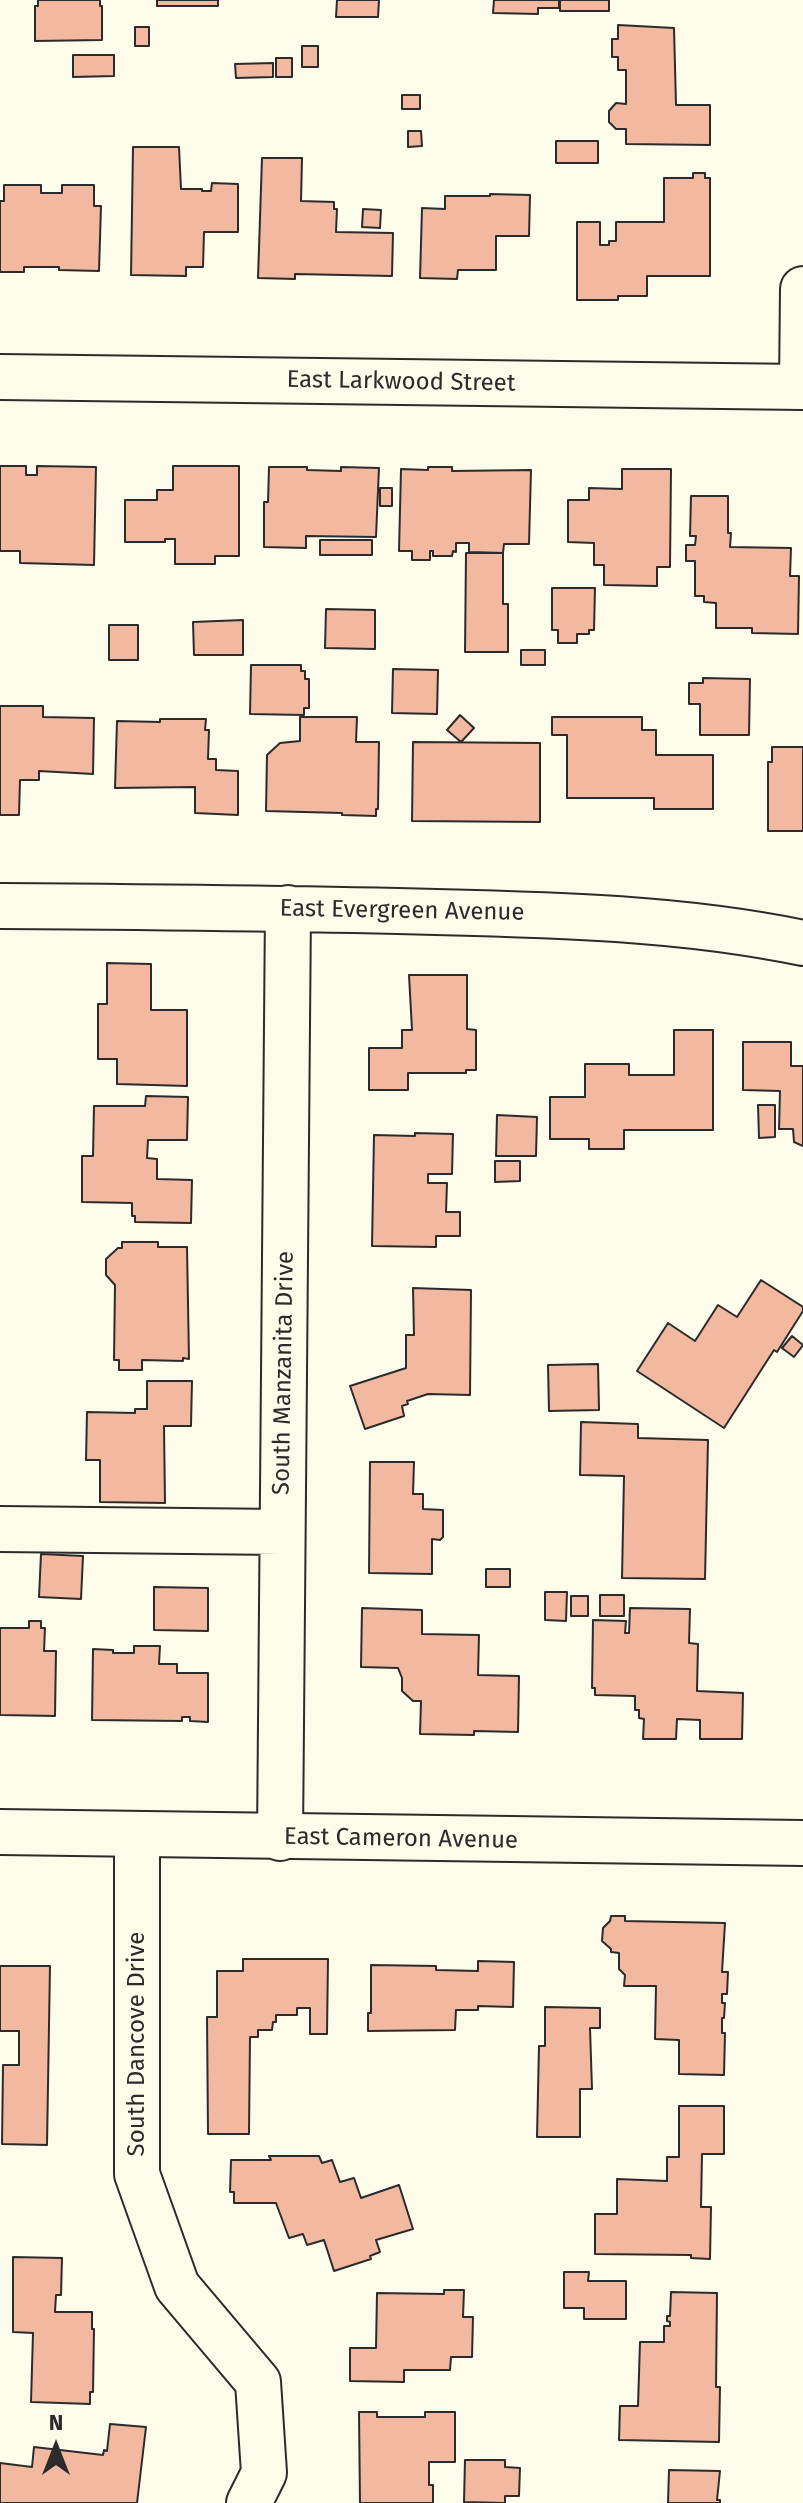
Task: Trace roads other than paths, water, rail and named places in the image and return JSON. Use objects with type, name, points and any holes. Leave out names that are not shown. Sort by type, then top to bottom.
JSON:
[{"type":"street","points":[[802,387],[803,289]]},
{"type":"street","name":"East Larkwood Street","points":[[0,377],[802,387]]},
{"type":"street","name":"East Evergreen Avenue","points":[[0,906],[288,908],[589,916],[745,931],[803,943]]},
{"type":"street","name":"South Manzanita Drive","points":[[280,1838],[288,908]]},
{"type":"street","points":[[0,1529],[282,1532]]},
{"type":"street","name":"East Cameron Avenue","points":[[0,1832],[803,1843]]},
{"type":"street","name":"South Dancove Drive","points":[[137,1834],[137,2174],[177,2286],[258,2382],[264,2473],[249,2503]]}]
